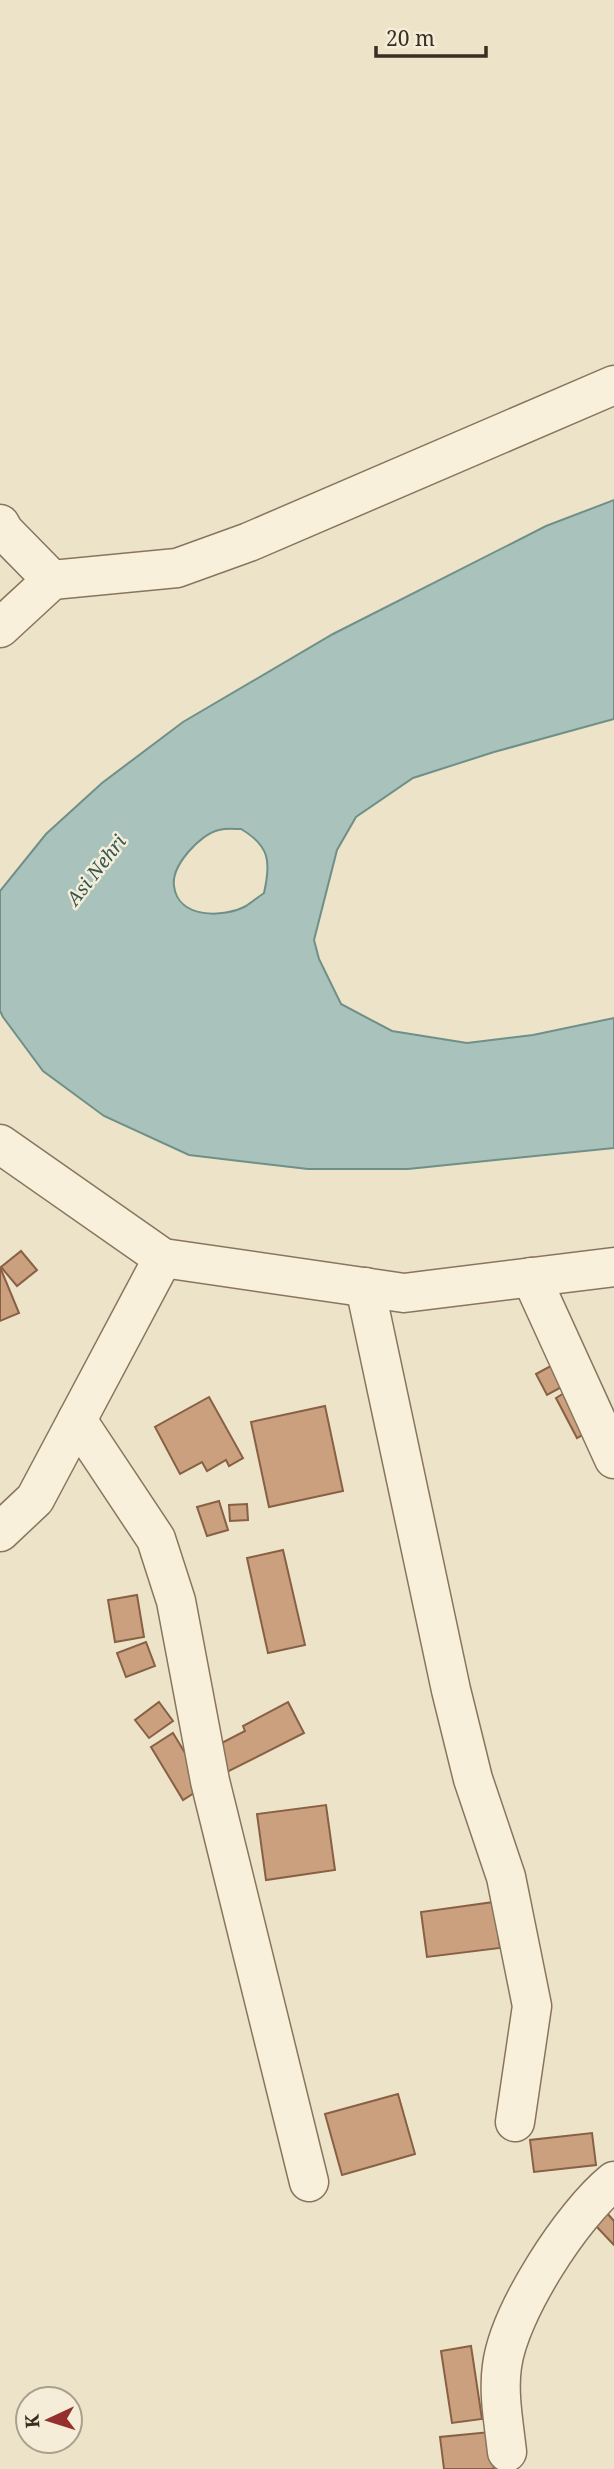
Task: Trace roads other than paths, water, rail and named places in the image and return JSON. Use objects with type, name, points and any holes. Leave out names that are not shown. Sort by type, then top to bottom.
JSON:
[{"type":"street","points":[[0,628],[52,580],[177,568],[249,542],[614,385]]},
{"type":"street","points":[[0,524],[52,580]]},
{"type":"street","points":[[0,1144],[163,1258],[404,1293],[614,1267]]},
{"type":"street","points":[[0,1532],[35,1499],[163,1258]]},
{"type":"street","points":[[531,1277],[614,1459]]},
{"type":"street","points":[[365,1287],[451,1690],[473,1779],[506,1877],[532,2006],[515,2122]]},
{"type":"street","points":[[77,1420],[156,1539],[176,1601],[210,1781],[309,2182]]},
{"type":"street","points":[[507,2452],[502,2416],[502,2366],[512,2331],[545,2264],[601,2191],[614,2181]]},
{"type":"water","name":"Asi Nehri","points":[[614,500],[614,719],[494,752],[413,778],[356,817],[337,850],[314,940],[319,959],[341,1004],[392,1031],[467,1043],[533,1035],[614,1018],[614,1148],[408,1169],[308,1169],[189,1155],[104,1116],[43,1071],[0,1011],[0,891],[46,834],[102,783],[183,722],[333,634],[546,526]],"holes":[[[222,829],[241,829],[251,835],[266,856],[264,893],[246,906],[226,913],[203,913],[184,905],[177,897],[174,878],[188,852],[211,833]]]}]
